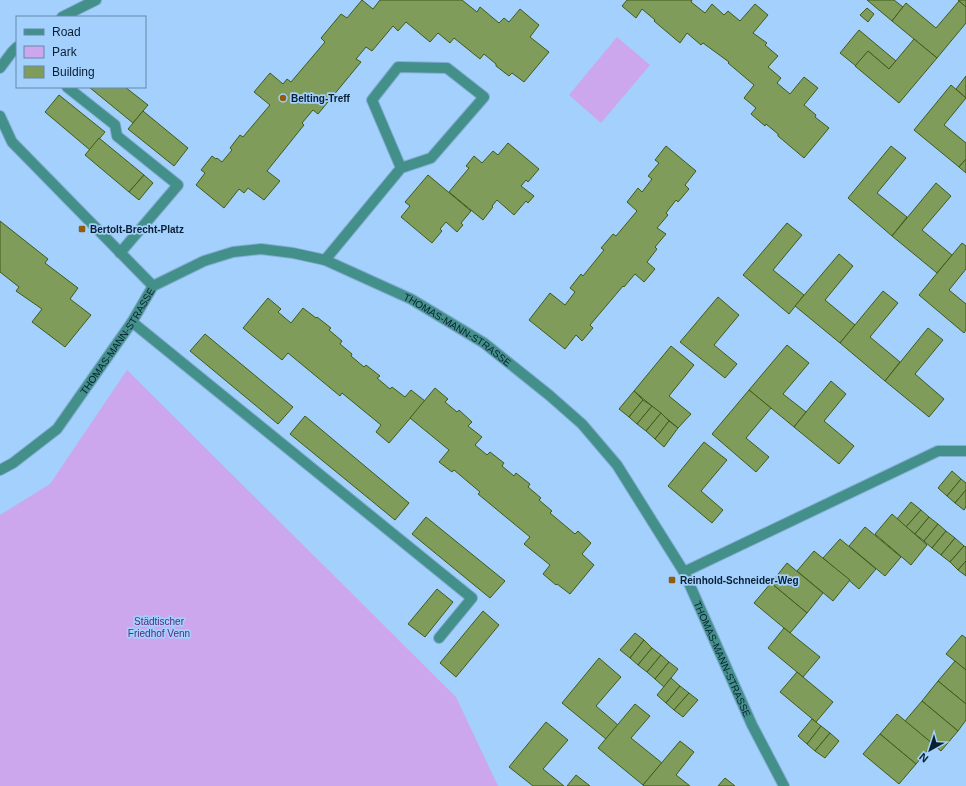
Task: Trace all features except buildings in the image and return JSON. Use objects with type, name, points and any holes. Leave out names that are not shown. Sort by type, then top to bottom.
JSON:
[{"type":"street","points":[[64,16],[96,0]]},
{"type":"street","points":[[0,68],[16,48]]},
{"type":"street","points":[[325,260],[401,168],[431,158],[484,98],[447,68],[398,67],[372,100],[401,168]]},
{"type":"street","points":[[68,88],[115,125],[117,136],[178,185],[120,253]]},
{"type":"street","points":[[0,116],[12,142],[153,286]]},
{"type":"street","name":"THOMAS-MANN-STRASSE","points":[[0,470],[13,463],[57,429],[132,322],[153,286],[204,261],[233,252],[261,249],[293,253],[325,260],[411,299],[484,342],[582,424],[617,465],[684,572],[752,725],[784,786]]},
{"type":"street","points":[[132,322],[472,598],[440,638]]},
{"type":"street","points":[[684,572],[938,451],[966,451]]},
{"type":"green space","points":[[617,37],[650,65],[601,123],[569,95]]},
{"type":"green space","name":"Städtischer Friedhof Venn","points":[[127,370],[456,697],[498,786],[0,786],[0,515],[50,484]]},
{"type":"place","name":"Belting-Treff","points":[[283,98]]},
{"type":"place","name":"Bertolt-Brecht-Platz","points":[[82,229]]},
{"type":"place","name":"Reinhold-Schneider-Weg","points":[[672,580]]}]
